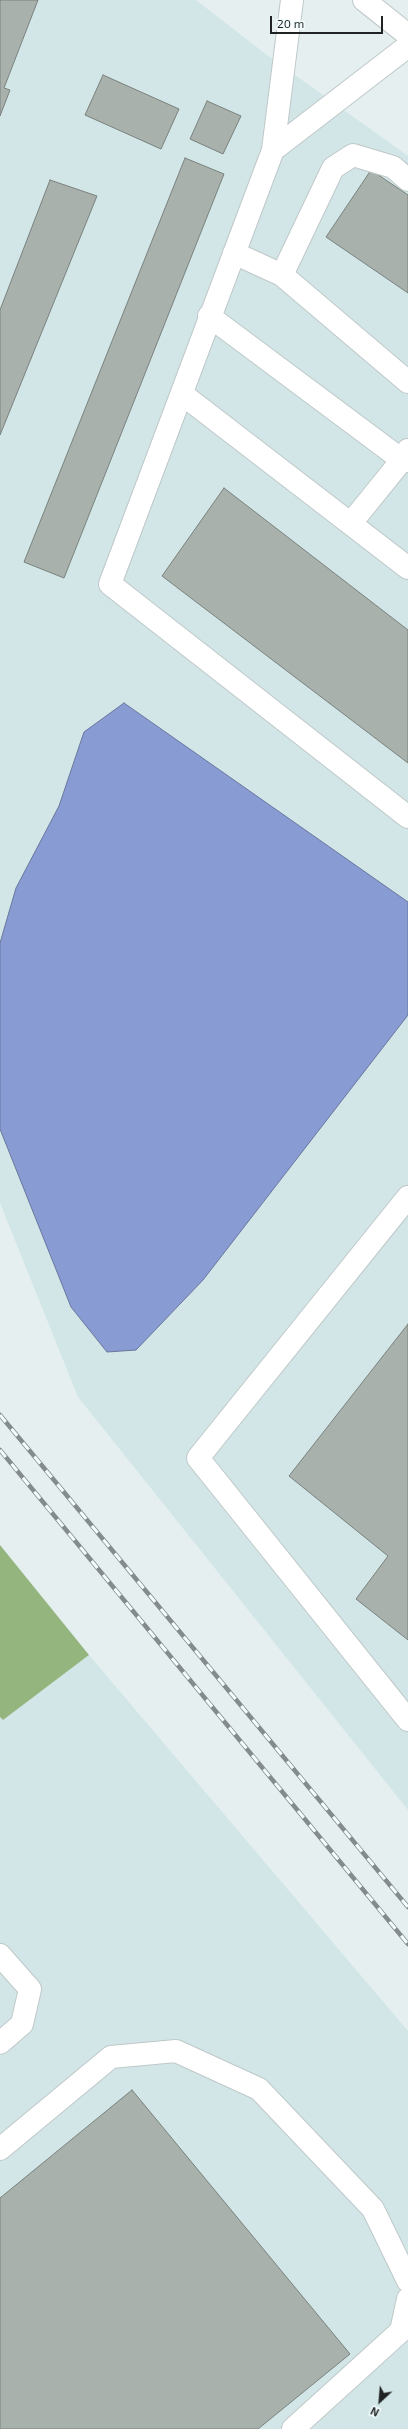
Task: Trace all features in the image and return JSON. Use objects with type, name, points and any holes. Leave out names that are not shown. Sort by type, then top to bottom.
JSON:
[{"type":"main road","points":[[292,0],[273,150],[209,316],[182,394],[110,584],[408,816]]},
{"type":"main road","points":[[364,0],[408,35]]},
{"type":"main road","points":[[273,150],[408,46]]},
{"type":"main road","points":[[282,275],[333,168],[353,155],[393,167],[408,180]]},
{"type":"main road","points":[[234,253],[282,275],[408,382]]},
{"type":"main road","points":[[209,316],[406,457],[351,524]]},
{"type":"main road","points":[[182,394],[408,568]]},
{"type":"main road","points":[[408,1197],[198,1458],[408,1720]]},
{"type":"main road","points":[[0,1954],[30,1989],[22,2024],[0,2042]]},
{"type":"main road","points":[[0,2149],[111,2057],[176,2051],[259,2089],[373,2209],[408,2281]]},
{"type":"main road","points":[[293,2429],[401,2331],[408,2299]]},
{"type":"shaded area","points":[[0,0],[196,0],[263,52],[408,156],[408,1810],[78,1397],[0,1203]]},
{"type":"shaded area","points":[[89,1655],[408,2031],[408,2429],[0,2429],[0,1717],[3,1720]]},
{"type":"green space","points":[[0,1545],[89,1655],[3,1720],[0,1717]]},
{"type":"water","points":[[124,703],[408,902],[408,1015],[203,1280],[136,1350],[107,1352],[71,1307],[0,1129],[0,943],[16,888],[59,806],[84,732]]},
{"type":"building","points":[[0,0],[38,0],[4,88],[10,90],[0,116]]},
{"type":"building","points":[[103,75],[179,109],[161,149],[85,115]]},
{"type":"building","points":[[207,101],[241,116],[223,154],[190,139]]},
{"type":"building","points":[[185,158],[224,174],[64,578],[24,562]]},
{"type":"building","points":[[371,170],[408,195],[408,293],[326,237]]},
{"type":"building","points":[[50,180],[97,196],[0,435],[0,310]]},
{"type":"building","points":[[224,488],[408,630],[408,763],[162,576]]},
{"type":"building","points":[[408,1324],[408,1640],[356,1599],[388,1556],[289,1476]]},
{"type":"building","points":[[132,2090],[350,2354],[258,2429],[0,2429],[0,2198]]},
{"type":"railway","points":[[0,1415],[408,1907]]},
{"type":"railway","points":[[0,1450],[408,1944]]}]
